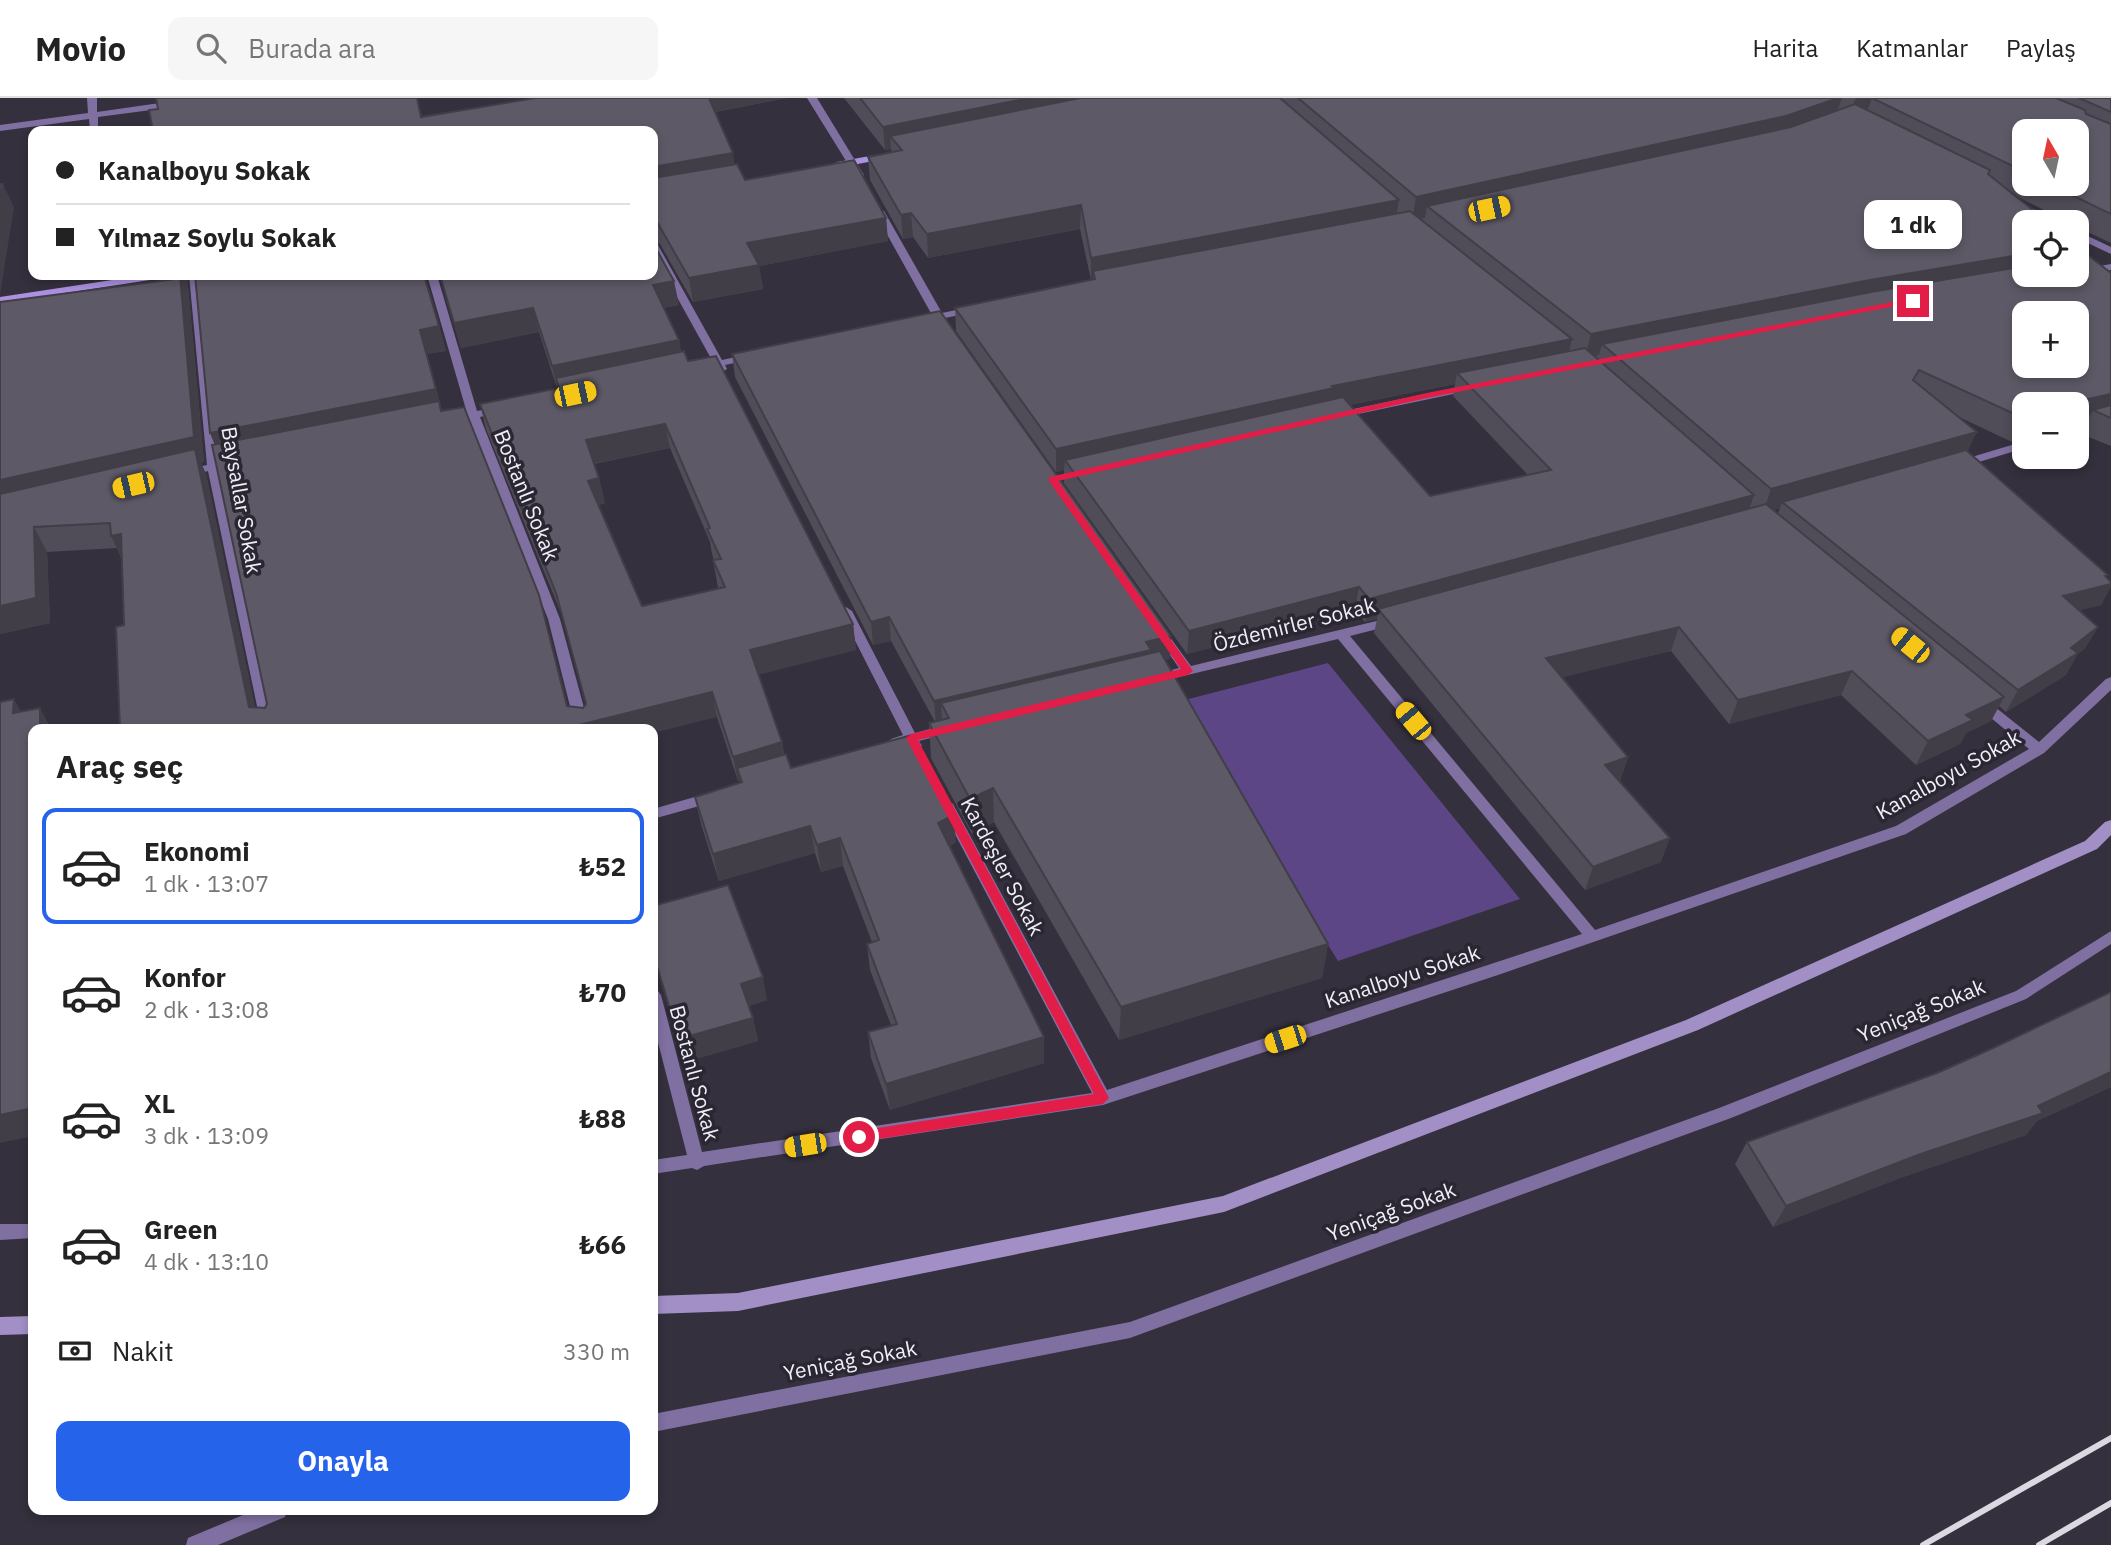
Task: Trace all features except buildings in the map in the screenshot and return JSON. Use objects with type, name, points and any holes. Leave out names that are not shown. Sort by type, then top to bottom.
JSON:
[{"type":"main road","points":[[825,167],[892,154]]},
{"type":"main road","points":[[0,300],[97,280]]},
{"type":"street","points":[[92,98],[94,126]]},
{"type":"street","points":[[812,98],[865,186]]},
{"type":"street","points":[[0,128],[187,102]]},
{"type":"street","points":[[872,198],[938,317],[953,338]]},
{"type":"street","points":[[2018,204],[2030,210]]},
{"type":"street","points":[[2089,240],[2111,251]]},
{"type":"street","points":[[658,254],[731,387]]},
{"type":"street","points":[[2089,271],[2111,267]]},
{"type":"street","name":"Baysallar Sokak","points":[[194,280],[213,466],[267,724]]},
{"type":"street","name":"Bostanlı Sokak","points":[[433,280],[473,415],[554,619],[581,724]]},
{"type":"street","points":[[910,323],[990,306]]},
{"type":"street","points":[[693,369],[760,355]]},
{"type":"street","points":[[1333,416],[1479,386]]},
{"type":"street","points":[[432,423],[512,407]]},
{"type":"street","points":[[2089,426],[2111,420]]},
{"type":"street","points":[[1945,468],[2012,448]]},
{"type":"street","points":[[173,475],[240,461]]},
{"type":"street","points":[[836,593],[924,762]]},
{"type":"street","name":"Özdemirler Sokak","points":[[1135,684],[1409,617]]},
{"type":"street","points":[[1156,626],[1188,671]]},
{"type":"street","points":[[1342,635],[1592,936]]},
{"type":"street","name":"Kanalboyu Sokak","points":[[658,1167],[697,1163],[1103,1098],[1592,936],[1901,830],[2039,750],[2111,682]]},
{"type":"street","points":[[1974,697],[2039,750]]},
{"type":"street","points":[[885,746],[964,725]]},
{"type":"street","name":"Kardeşler Sokak","points":[[937,786],[1103,1098]]},
{"type":"street","points":[[658,813],[730,791]]},
{"type":"street","name":"Yeniçağ Sokak","points":[[658,1422],[1130,1331],[1725,1113],[2021,995],[2111,937]]},
{"type":"street","name":"Bostanlı Sokak","points":[[658,1014],[697,1163]]},
{"type":"street","points":[[0,1232],[28,1231]]},
{"type":"street","points":[[195,1545],[266,1515]]},
{"type":"shaded area","points":[[1328,663],[1520,899],[1338,961],[1177,702]]},
{"type":"waterway","points":[[658,1305],[738,1302],[1224,1204],[1692,1025],[2091,845],[2111,826]]},
{"type":"waterway","points":[[0,1326],[28,1325]]},
{"type":"railway","points":[[1923,1545],[2111,1438]]},
{"type":"railway","points":[[2039,1545],[2111,1503]]},
{"type":"route","points":[[859,1137],[1103,1098],[911,738],[1188,671],[1052,479],[1427,395],[1913,301]]}]
